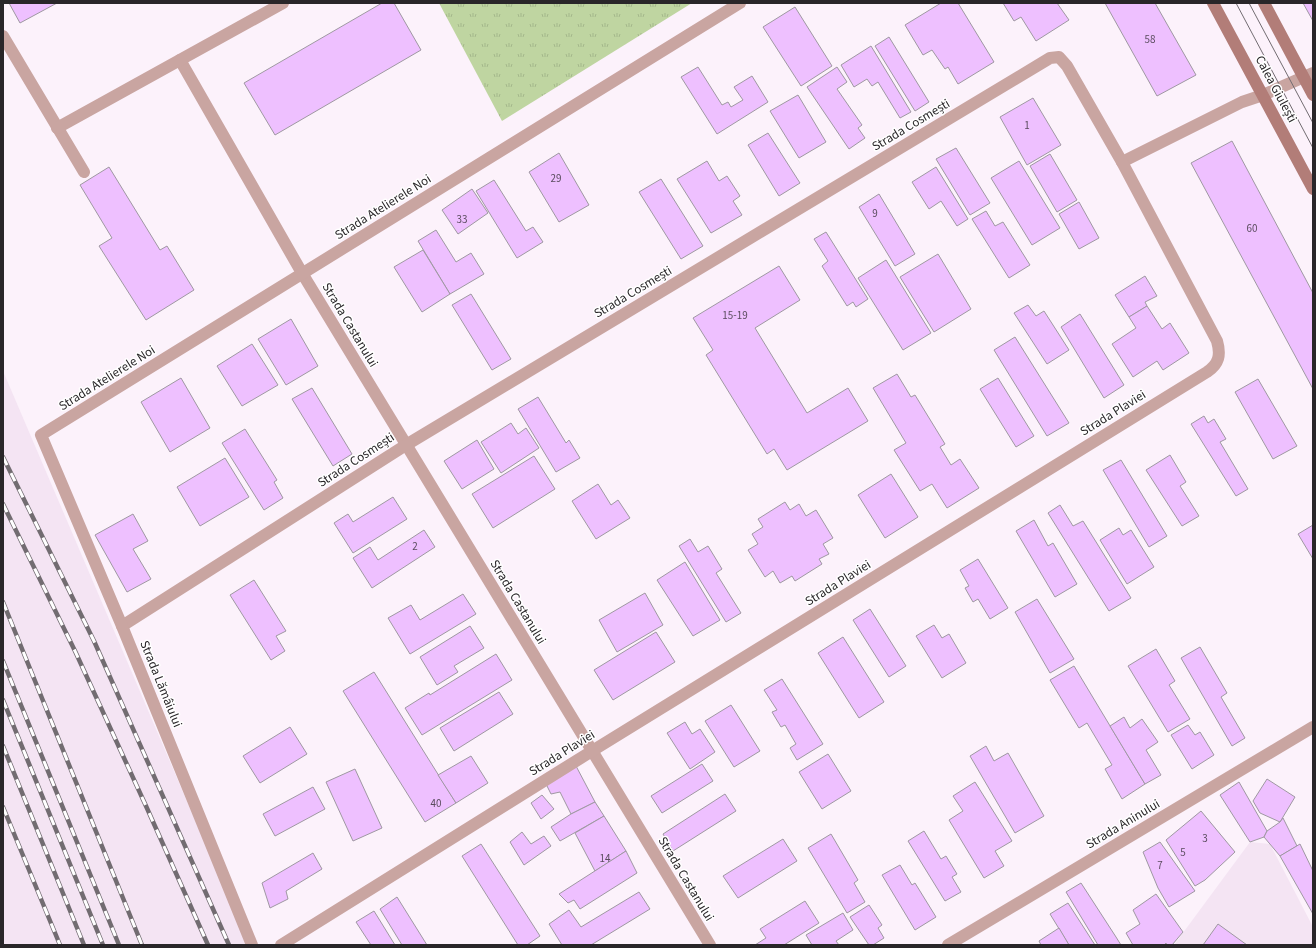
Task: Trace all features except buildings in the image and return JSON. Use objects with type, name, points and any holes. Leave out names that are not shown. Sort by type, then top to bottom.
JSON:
[{"type":"main road","name":"Calea Giulești","points":[[1214,3],[1313,189]]},
{"type":"main road","points":[[1264,3],[1308,75],[1313,95]]},
{"type":"street","points":[[57,128],[283,3]]},
{"type":"street","name":"Strada Atelierele Noi","points":[[40,435],[740,3]]},
{"type":"street","points":[[3,36],[84,172]]},
{"type":"street","name":"Strada Cosmești","points":[[122,626],[406,445],[1050,58],[1059,57],[1067,66],[1122,162]]},
{"type":"street","name":"Strada Castanului","points":[[180,60],[302,273],[710,945]]},
{"type":"street","points":[[1122,162],[1242,102],[1263,95],[1308,75]]},
{"type":"street","name":"Strada Plaviei","points":[[281,945],[592,751],[1215,367],[1218,360],[1219,349],[1217,341],[1122,162]]},
{"type":"street","name":"Strada Lămâiului","points":[[40,435],[122,626],[252,945]]},
{"type":"street","name":"Strada Aninului","points":[[948,945],[1313,727]]},
{"type":"shaded area","points":[[3,371],[221,881],[247,945],[3,945]]},
{"type":"shaded area","points":[[1250,842],[1270,844],[1313,927],[1313,945],[1174,945]]},
{"type":"green space","points":[[439,3],[692,3],[502,121]]},
{"type":"tram line","points":[[1236,3],[1313,148]]},
{"type":"tram line","points":[[1249,3],[1313,123]]},
{"type":"railway","points":[[3,457],[94,641],[229,945]]},
{"type":"railway","points":[[3,504],[75,651],[208,945]]},
{"type":"railway","points":[[3,602],[142,945]]},
{"type":"railway","points":[[3,661],[119,945]]},
{"type":"railway","points":[[3,700],[103,945]]},
{"type":"railway","points":[[3,746],[84,945]]},
{"type":"railway","points":[[3,807],[60,945]]}]
